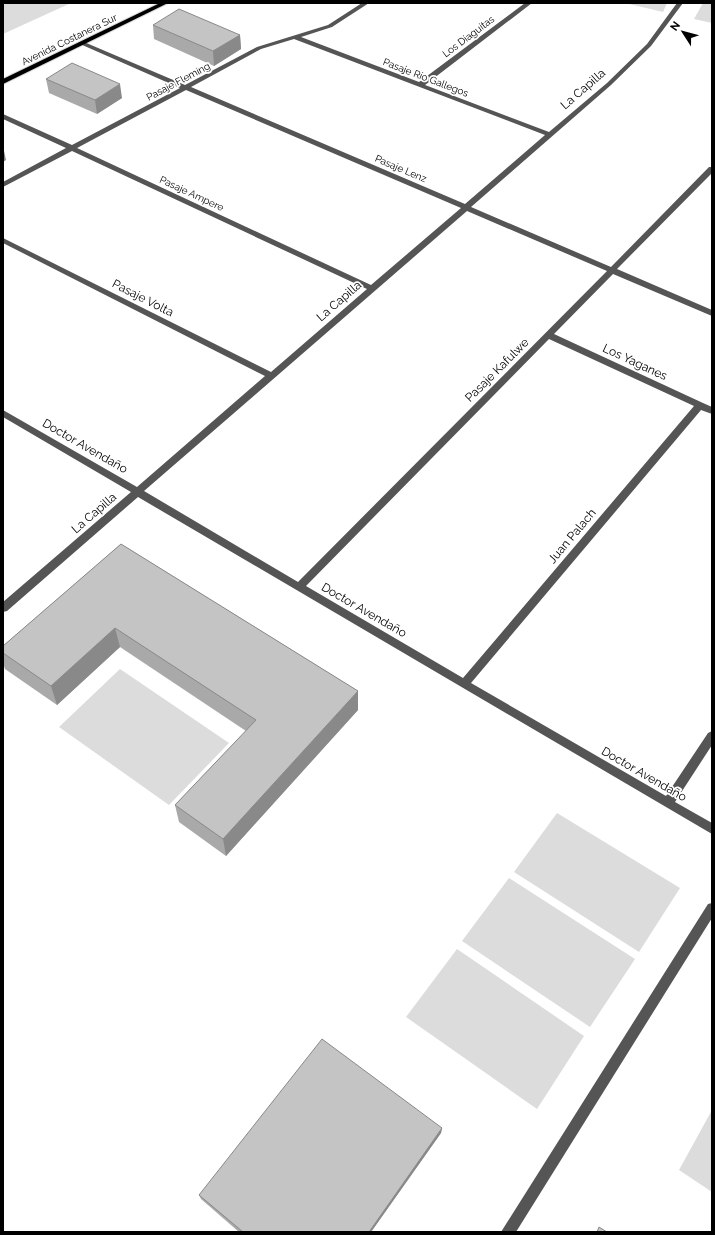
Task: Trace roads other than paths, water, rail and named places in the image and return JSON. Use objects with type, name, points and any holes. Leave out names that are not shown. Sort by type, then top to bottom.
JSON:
[{"type":"main road","name":"Avenida Costanera Sur","points":[[3,82],[165,3]]},
{"type":"street","name":"Pasaje Fleming","points":[[3,185],[264,46],[330,26],[366,3]]},
{"type":"street","name":"Los Diaguitas","points":[[420,85],[529,3]]},
{"type":"street","name":"La Capilla","points":[[3,608],[551,135],[639,56],[660,32],[680,3]]},
{"type":"street","name":"Pasaje Río Gallegos","points":[[294,37],[551,135]]},
{"type":"street","name":"Pasaje Lenz","points":[[82,43],[468,207],[712,313]]},
{"type":"street","name":"Pasaje Ampere","points":[[3,116],[373,289]]},
{"type":"street","name":"Pasaje Kafulwe","points":[[299,587],[712,170]]},
{"type":"street","name":"Pasaje Volta","points":[[3,240],[272,376]]},
{"type":"street","name":"Los Yaganes","points":[[548,335],[712,411]]},
{"type":"street","name":"Juan Palach","points":[[464,684],[700,405]]},
{"type":"street","name":"Doctor Avendaño","points":[[3,413],[712,829]]},
{"type":"street","points":[[668,803],[712,736]]},
{"type":"street","points":[[508,1232],[712,908]]}]
